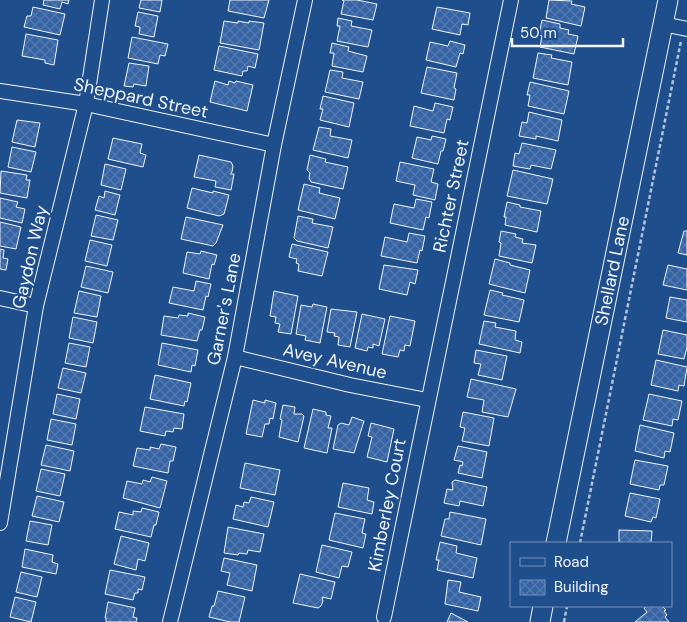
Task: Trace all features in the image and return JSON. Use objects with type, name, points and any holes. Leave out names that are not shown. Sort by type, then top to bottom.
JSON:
[{"type":"main road","name":"Shellard Lane","points":[[556,542],[668,0]]},
{"type":"main road","points":[[540,622],[543,607]]},
{"type":"street","name":"Gaydon Way","points":[[0,520],[36,306],[86,104],[102,0]]},
{"type":"street","name":"Garner's Lane","points":[[170,622],[235,357],[274,145],[305,0]]},
{"type":"street","name":"Richter Street","points":[[427,400],[511,0]]},
{"type":"street","points":[[663,24],[686,29]]},
{"type":"street","name":"Sheppard Street","points":[[0,91],[86,104],[274,145]]},
{"type":"street","points":[[0,298],[36,306]]},
{"type":"street","name":"Avey Avenue","points":[[235,357],[350,386],[427,400]]},
{"type":"street","name":"Kimberley Court","points":[[384,617],[427,400]]},
{"type":"path","points":[[580,542],[686,29]]},
{"type":"path","points":[[564,622],[567,607]]},
{"type":"building","points":[[44,0],[69,0],[68,4],[62,2],[60,9],[43,5]]},
{"type":"building","points":[[141,0],[162,0],[160,12],[139,8]]},
{"type":"building","points":[[230,0],[269,0],[264,18],[228,11]]},
{"type":"building","points":[[342,0],[357,0],[377,4],[373,20],[341,14],[344,1]]},
{"type":"building","points":[[549,0],[572,1],[571,4],[585,7],[581,26],[546,18]]},
{"type":"building","points":[[33,7],[65,14],[60,35],[24,27],[27,16],[31,16]]},
{"type":"building","points":[[437,7],[470,13],[468,25],[462,24],[460,35],[432,29]]},
{"type":"building","points":[[138,12],[158,16],[154,37],[139,34],[140,27],[135,26]]},
{"type":"building","points":[[338,18],[352,21],[351,26],[372,30],[368,47],[337,41],[340,26],[337,26]]},
{"type":"building","points":[[542,20],[560,24],[560,28],[569,30],[568,34],[578,36],[574,54],[540,47],[542,36],[539,35]]},
{"type":"building","points":[[224,21],[264,23],[259,50],[220,43]]},
{"type":"building","points":[[26,34],[58,40],[54,65],[45,63],[45,60],[22,56]]},
{"type":"building","points":[[132,37],[168,44],[165,56],[160,55],[158,64],[128,58]]},
{"type":"building","points":[[450,41],[465,45],[463,54],[460,53],[456,67],[426,60],[430,42],[448,46]]},
{"type":"building","points":[[332,43],[349,47],[348,51],[367,56],[363,72],[332,66],[334,53],[330,53]]},
{"type":"building","points":[[219,46],[258,54],[255,68],[248,66],[247,71],[243,71],[242,76],[214,70]]},
{"type":"building","points":[[538,53],[552,55],[551,58],[572,62],[568,85],[533,78]]},
{"type":"building","points":[[129,63],[149,66],[146,86],[134,84],[133,87],[124,86]]},
{"type":"building","points":[[427,67],[457,73],[454,100],[421,93]]},
{"type":"building","points":[[330,70],[343,72],[342,78],[363,82],[359,99],[325,92]]},
{"type":"building","points":[[215,81],[228,85],[229,81],[235,83],[236,81],[253,85],[247,111],[210,102]]},
{"type":"building","points":[[530,82],[569,91],[564,114],[528,106],[530,95],[527,95]]},
{"type":"building","points":[[323,96],[354,103],[349,127],[320,120],[323,109],[320,109]]},
{"type":"building","points":[[435,103],[453,107],[450,120],[447,119],[444,133],[410,126],[414,106],[433,111]]},
{"type":"building","points":[[529,112],[562,120],[558,141],[536,136],[536,139],[519,136],[522,122],[527,123]]},
{"type":"building","points":[[17,120],[40,123],[35,147],[12,142]]},
{"type":"building","points":[[319,127],[331,129],[330,136],[352,140],[348,158],[313,150]]},
{"type":"building","points":[[432,136],[446,139],[438,164],[412,158],[417,137],[431,140]]},
{"type":"building","points":[[113,138],[142,144],[140,153],[146,155],[143,167],[108,159]]},
{"type":"building","points":[[522,143],[556,150],[551,169],[531,165],[530,169],[513,166],[515,153],[519,154]]},
{"type":"building","points":[[12,147],[36,152],[31,172],[8,167]]},
{"type":"building","points":[[199,155],[231,162],[233,166],[230,174],[234,174],[231,190],[215,187],[216,181],[194,177]]},
{"type":"building","points":[[310,155],[326,159],[325,162],[348,167],[343,189],[311,182],[309,178],[310,173],[307,170]]},
{"type":"building","points":[[400,162],[434,169],[431,182],[438,184],[435,200],[413,195],[415,185],[396,181]]},
{"type":"building","points":[[105,164],[126,169],[121,190],[101,185]]},
{"type":"building","points":[[513,170],[553,179],[547,204],[507,196]]},
{"type":"building","points":[[1,171],[27,175],[26,180],[30,180],[27,198],[0,193]]},
{"type":"building","points":[[304,184],[320,188],[319,193],[340,198],[335,219],[298,210]]},
{"type":"building","points":[[192,188],[229,195],[224,214],[219,216],[187,208]]},
{"type":"building","points":[[105,191],[120,195],[115,215],[95,210],[99,196],[104,198]]},
{"type":"building","points":[[0,198],[18,202],[16,207],[25,209],[22,223],[0,218]]},
{"type":"building","points":[[416,199],[432,202],[429,218],[426,217],[423,230],[390,223],[394,204],[414,208]]},
{"type":"building","points":[[507,202],[520,205],[520,207],[541,211],[537,232],[505,225],[506,217],[504,217]]},
{"type":"building","points":[[96,215],[118,220],[113,240],[91,236]]},
{"type":"building","points":[[298,216],[313,219],[312,223],[333,227],[328,248],[297,241],[294,238]]},
{"type":"building","points":[[186,217],[223,225],[216,243],[213,246],[181,239]]},
{"type":"building","points":[[0,222],[21,227],[16,249],[0,246]]},
{"type":"building","points":[[501,231],[516,234],[515,237],[523,239],[522,243],[536,245],[532,263],[499,256]]},
{"type":"building","points":[[684,231],[687,231],[687,255],[678,253]]},
{"type":"building","points":[[409,233],[425,236],[417,263],[381,256],[385,237],[407,242]]},
{"type":"building","points":[[90,240],[112,245],[107,266],[85,261]]},
{"type":"building","points":[[292,244],[328,252],[322,276],[298,271],[299,264],[296,263],[297,259],[289,257]]},
{"type":"building","points":[[0,249],[4,250],[3,258],[8,259],[6,270],[0,269]]},
{"type":"building","points":[[201,251],[217,255],[214,265],[212,264],[209,279],[183,273],[187,252],[200,254]]},
{"type":"building","points":[[495,259],[530,270],[525,293],[489,284]]},
{"type":"building","points":[[384,265],[418,270],[415,284],[410,282],[407,295],[379,289]]},
{"type":"building","points":[[668,265],[687,269],[687,290],[663,285]]},
{"type":"building","points":[[86,266],[113,272],[108,293],[81,287]]},
{"type":"building","points":[[196,281],[211,284],[203,310],[169,303],[173,287],[194,291]]},
{"type":"building","points":[[490,290],[524,300],[519,322],[484,315]]},
{"type":"building","points":[[79,291],[101,296],[97,317],[74,313]]},
{"type":"building","points":[[274,291],[298,296],[291,334],[278,332],[280,324],[275,323],[276,317],[270,316]]},
{"type":"building","points":[[670,297],[687,300],[687,322],[666,318]]},
{"type":"building","points":[[313,304],[327,307],[320,343],[305,340],[306,336],[296,334],[301,305],[312,307]]},
{"type":"building","points":[[331,309],[357,312],[350,347],[338,345],[339,337],[334,336],[335,333],[327,332]]},
{"type":"building","points":[[188,313],[205,317],[197,341],[161,335],[164,316],[178,318],[179,315],[188,316]]},
{"type":"building","points":[[362,314],[385,319],[379,346],[373,344],[373,348],[368,347],[367,351],[355,348]]},
{"type":"building","points":[[390,316],[415,321],[410,346],[405,345],[404,351],[400,350],[398,357],[382,354]]},
{"type":"building","points":[[73,317],[97,322],[93,343],[69,338]]},
{"type":"building","points":[[484,321],[496,323],[495,327],[516,331],[515,340],[522,342],[520,353],[479,344]]},
{"type":"building","points":[[663,330],[687,335],[684,359],[658,354]]},
{"type":"building","points":[[69,343],[90,347],[86,367],[65,363]]},
{"type":"building","points":[[162,343],[198,350],[195,366],[192,365],[191,372],[158,365]]},
{"type":"building","points":[[476,350],[507,356],[502,380],[478,375],[481,364],[474,363]]},
{"type":"building","points":[[656,360],[687,367],[684,386],[679,385],[678,391],[651,385]]},
{"type":"building","points":[[63,368],[86,373],[81,393],[58,388]]},
{"type":"building","points":[[155,375],[191,383],[187,402],[185,401],[184,406],[150,399]]},
{"type":"building","points":[[471,379],[516,389],[508,417],[482,412],[484,400],[467,397]]},
{"type":"building","points":[[57,394],[80,399],[76,419],[53,414]]},
{"type":"building","points":[[649,394],[682,401],[678,420],[673,419],[672,426],[643,420]]},
{"type":"building","points":[[253,400],[265,403],[265,400],[276,403],[273,419],[270,418],[269,424],[265,424],[262,437],[246,434]]},
{"type":"building","points":[[283,405],[295,407],[294,414],[302,414],[304,416],[298,442],[279,437]]},
{"type":"building","points":[[145,407],[184,414],[182,429],[174,428],[173,432],[166,431],[165,436],[140,431]]},
{"type":"building","points":[[313,409],[326,412],[326,415],[331,416],[328,428],[332,428],[327,453],[304,448]]},
{"type":"building","points":[[463,412],[494,418],[489,446],[462,441],[465,428],[460,427]]},
{"type":"building","points":[[352,417],[364,421],[354,453],[333,449],[338,425],[341,423],[349,425]]},
{"type":"building","points":[[51,419],[76,424],[72,445],[47,440]]},
{"type":"building","points":[[371,423],[394,429],[387,462],[367,457],[372,437],[368,436]]},
{"type":"building","points":[[640,425],[674,433],[670,452],[665,451],[664,458],[635,451]]},
{"type":"building","points":[[161,444],[176,447],[173,461],[170,461],[168,473],[133,466],[137,448],[150,450],[150,447],[159,449]]},
{"type":"building","points":[[46,445],[74,451],[70,471],[41,465]]},
{"type":"building","points":[[458,446],[487,452],[482,478],[458,473],[463,462],[454,460]]},
{"type":"building","points":[[635,460],[668,466],[664,485],[660,485],[659,490],[630,484]]},
{"type":"building","points":[[245,463],[280,470],[275,495],[240,488]]},
{"type":"building","points":[[41,469],[65,474],[60,496],[36,491]]},
{"type":"building","points":[[152,477],[167,481],[160,508],[123,498],[127,481],[142,484],[143,480],[150,482]]},
{"type":"building","points":[[455,480],[487,487],[483,506],[460,501],[459,506],[444,503],[447,489],[453,490],[452,482]]},
{"type":"building","points":[[343,483],[369,488],[367,500],[374,502],[372,514],[338,507]]},
{"type":"building","points":[[630,493],[660,499],[656,518],[653,517],[651,522],[625,516]]},
{"type":"building","points":[[37,496],[64,502],[59,522],[32,516]]},
{"type":"building","points":[[251,497],[274,502],[268,527],[233,519],[236,505],[243,507],[244,502],[249,503]]},
{"type":"building","points":[[142,508],[159,512],[151,537],[115,529],[119,512],[133,515],[133,511],[141,512]]},
{"type":"building","points":[[450,512],[486,519],[481,545],[441,536],[445,519],[449,519]]},
{"type":"building","points":[[335,513],[365,519],[362,533],[366,534],[363,548],[329,540]]},
{"type":"building","points":[[30,521],[52,525],[48,545],[26,541]]},
{"type":"building","points":[[228,527],[264,534],[260,552],[248,550],[247,554],[239,553],[238,555],[224,553]]},
{"type":"building","points":[[619,530],[652,531],[651,542],[619,542]]},
{"type":"building","points":[[121,536],[149,543],[145,561],[138,559],[136,570],[114,564]]},
{"type":"building","points":[[440,542],[457,546],[456,553],[477,558],[473,578],[437,570],[439,560],[436,560]]},
{"type":"building","points":[[322,545],[352,552],[348,567],[342,566],[339,578],[316,572]]},
{"type":"building","points":[[25,549],[53,555],[52,562],[58,564],[56,574],[22,567]]},
{"type":"building","points":[[224,558],[257,565],[252,591],[227,585],[230,573],[221,571]]},
{"type":"building","points":[[110,570],[145,577],[142,590],[138,589],[138,593],[135,593],[133,600],[105,594]]},
{"type":"building","points":[[21,572],[42,577],[37,597],[16,592]]},
{"type":"building","points":[[300,574],[335,582],[331,599],[322,597],[323,601],[318,608],[293,603]]},
{"type":"building","points":[[448,580],[461,582],[459,592],[481,597],[478,611],[445,604]]},
{"type":"building","points":[[218,591],[245,597],[239,622],[209,617]]},
{"type":"building","points":[[15,597],[36,602],[31,622],[10,617]]},
{"type":"building","points":[[108,602],[135,608],[133,617],[137,618],[136,622],[106,622]]},
{"type":"building","points":[[663,607],[667,615],[665,617],[669,622],[635,622],[647,612],[644,608]]},
{"type":"building","points":[[451,613],[468,622],[447,622]]}]
